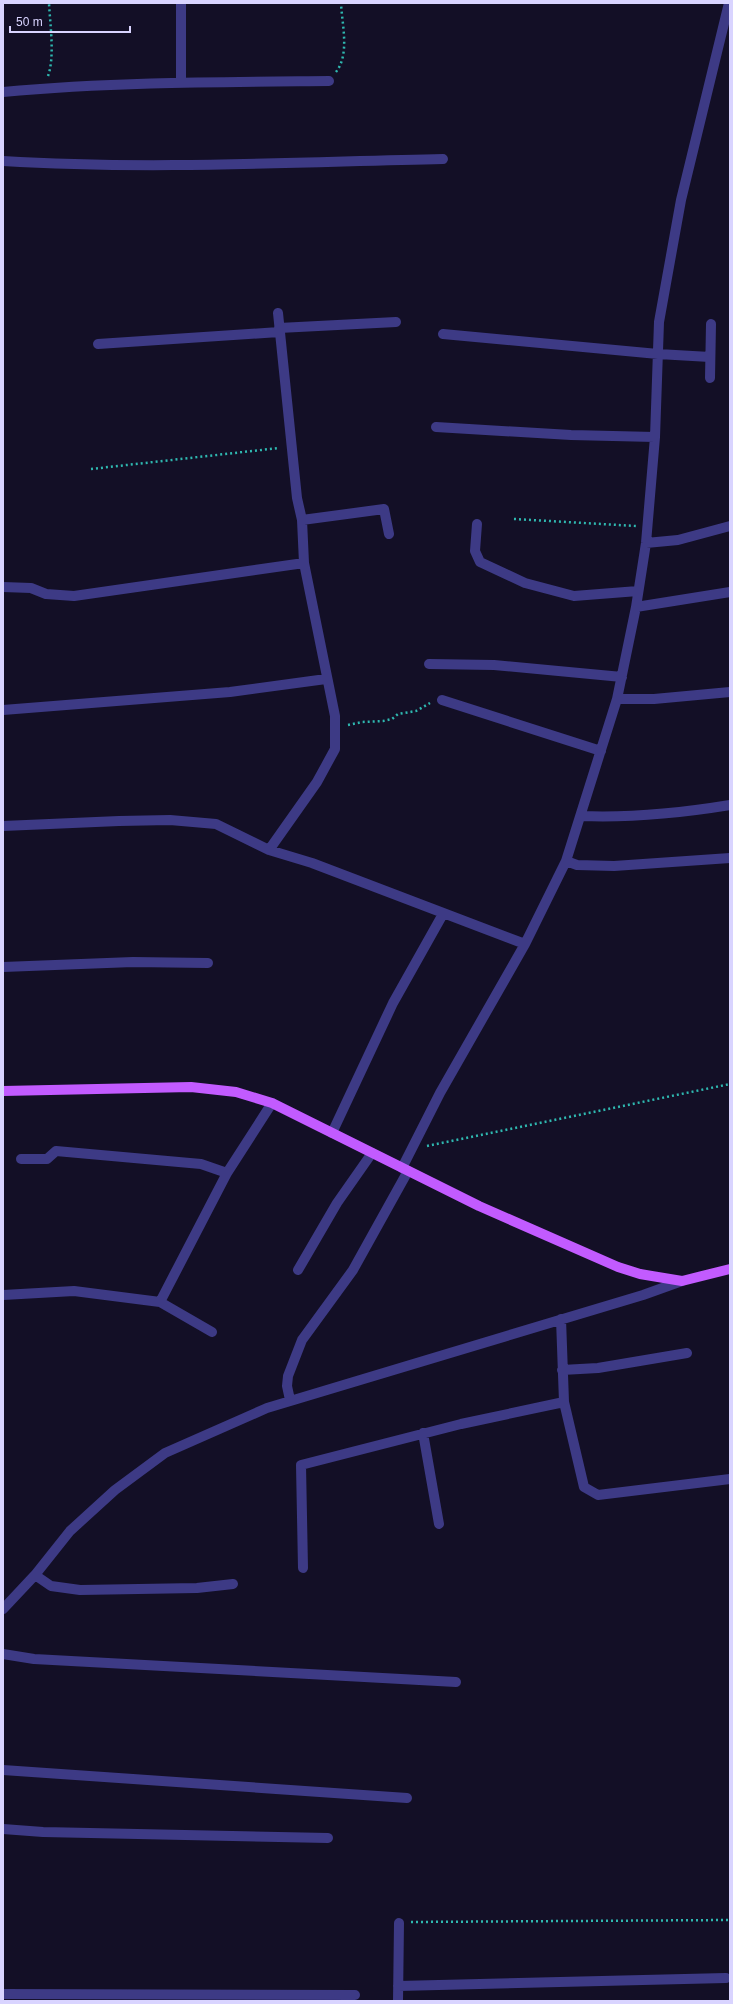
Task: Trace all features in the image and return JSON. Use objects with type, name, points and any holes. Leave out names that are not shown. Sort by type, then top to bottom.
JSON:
[{"type":"main road","points":[[3,1091],[191,1087],[236,1092],[272,1103],[479,1206],[618,1267],[640,1274],[682,1281],[730,1269]]},
{"type":"street","points":[[181,3],[181,82]]},
{"type":"street","points":[[290,1400],[287,1386],[288,1376],[302,1340],[353,1270],[405,1170],[440,1093],[526,944],[566,861],[581,816],[617,699],[636,607],[646,543],[656,437],[659,322],[681,200],[729,3]]},
{"type":"street","points":[[3,92],[43,88],[181,82],[329,81]]},
{"type":"street","points":[[3,161],[38,163],[180,164],[443,159]]},
{"type":"street","points":[[269,850],[335,749],[334,716],[304,563],[302,520],[297,498],[278,313]]},
{"type":"street","points":[[98,344],[396,322]]},
{"type":"street","points":[[710,378],[711,324]]},
{"type":"street","points":[[443,334],[658,354],[710,356]]},
{"type":"street","points":[[436,426],[571,434],[656,437]]},
{"type":"street","points":[[302,520],[384,509],[389,534]]},
{"type":"street","points":[[477,524],[475,551],[480,562],[525,583],[574,596],[638,591]]},
{"type":"street","points":[[646,543],[678,540],[730,526]]},
{"type":"street","points":[[3,587],[31,588],[46,594],[74,596],[304,563]]},
{"type":"street","points":[[636,607],[730,592]]},
{"type":"street","points":[[430,664],[494,665],[622,677]]},
{"type":"street","points":[[3,710],[230,692],[326,679]]},
{"type":"street","points":[[617,699],[654,699],[730,692]]},
{"type":"street","points":[[442,700],[601,751]]},
{"type":"street","points":[[581,816],[617,817],[699,810],[730,805]]},
{"type":"street","points":[[3,826],[119,821],[202,822],[216,824],[269,850],[312,863],[443,914],[526,944]]},
{"type":"street","points":[[566,861],[577,864],[614,866],[730,858]]},
{"type":"street","points":[[332,1133],[393,1003],[443,914]]},
{"type":"street","points":[[3,967],[133,962],[208,963]]},
{"type":"street","points":[[160,1302],[227,1173],[272,1103]]},
{"type":"street","points":[[21,1159],[47,1159],[56,1151],[200,1164],[227,1173]]},
{"type":"street","points":[[298,1270],[337,1203],[372,1153]]},
{"type":"street","points":[[3,1609],[35,1575],[70,1531],[116,1490],[166,1453],[267,1408],[290,1400],[643,1295],[682,1281]]},
{"type":"street","points":[[3,1295],[74,1291],[160,1302],[212,1332]]},
{"type":"street","points":[[562,1319],[562,1370],[564,1402],[584,1488],[598,1495],[730,1478]]},
{"type":"street","points":[[562,1370],[598,1368],[687,1353]]},
{"type":"street","points":[[303,1568],[301,1465],[423,1433],[564,1402]]},
{"type":"street","points":[[423,1433],[439,1524]]},
{"type":"street","points":[[35,1575],[51,1586],[80,1590],[197,1588],[233,1584]]},
{"type":"street","points":[[3,1654],[34,1659],[456,1682]]},
{"type":"street","points":[[3,1770],[407,1798]]},
{"type":"street","points":[[3,1829],[43,1832],[328,1838]]},
{"type":"street","points":[[398,2001],[399,1923]]},
{"type":"street","points":[[398,1986],[726,1978]]},
{"type":"street","points":[[3,1994],[355,1995]]},
{"type":"path","points":[[43,88],[50,69],[49,3]]},
{"type":"path","points":[[329,81],[341,65],[344,55],[341,3]]},
{"type":"path","points":[[91,469],[292,447]]},
{"type":"path","points":[[514,519],[647,526]]},
{"type":"path","points":[[335,729],[353,723],[392,719],[398,714],[416,711],[434,701],[442,700]]},
{"type":"path","points":[[422,1147],[730,1084]]},
{"type":"path","points":[[399,1923],[730,1920]]}]
